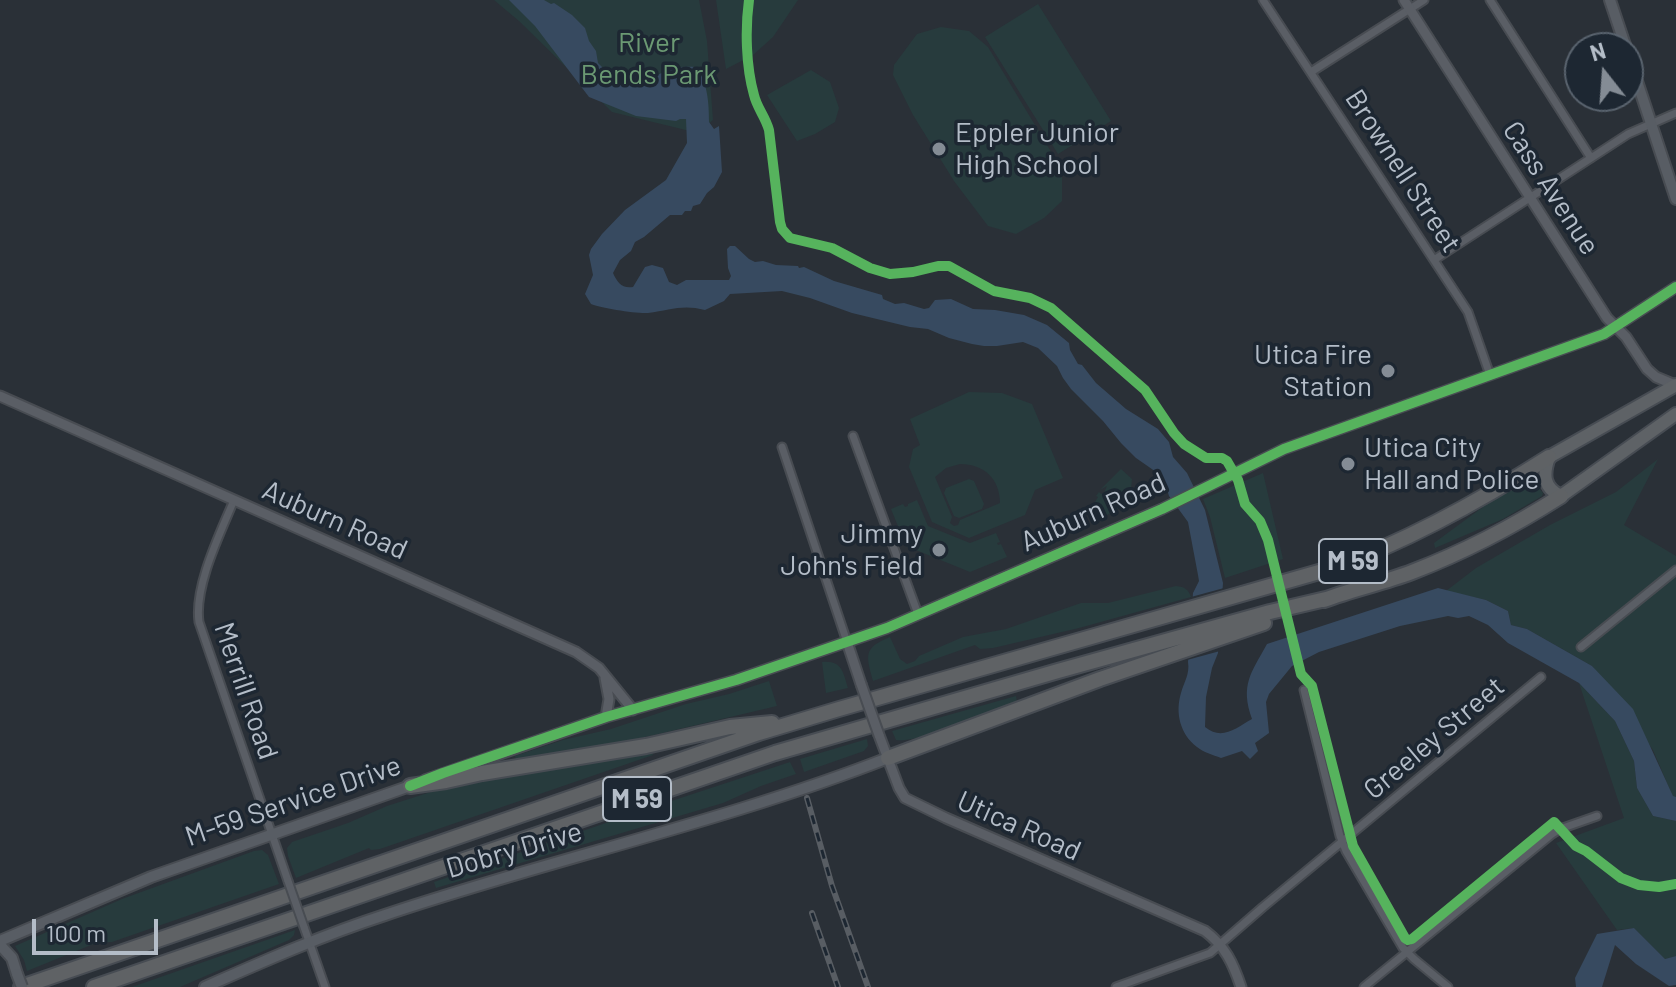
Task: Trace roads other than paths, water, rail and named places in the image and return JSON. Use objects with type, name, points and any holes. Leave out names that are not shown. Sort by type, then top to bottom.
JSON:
[{"type":"highway","name":"M 59","points":[[20,983],[804,719],[1311,576],[1380,551],[1457,512],[1676,385]]},
{"type":"highway","name":"M 59","points":[[94,987],[775,753],[1188,635],[1221,633],[1411,572],[1515,524],[1561,496],[1676,414]]},
{"type":"highway","points":[[1549,457],[1545,481],[1552,492],[1561,496]]},
{"type":"highway","points":[[888,758],[1122,671],[1187,651],[1221,633]]},
{"type":"highway","points":[[410,786],[646,746],[730,727],[804,719]]},
{"type":"main road","points":[[1610,0],[1621,32]]},
{"type":"main road","points":[[1644,101],[1676,199]]},
{"type":"main road","name":"Dobry Drive","points":[[205,987],[309,942],[424,902],[773,798],[888,758]]},
{"type":"main road","name":"M-59 Service Drive","points":[[0,943],[118,890],[410,786]]},
{"type":"main road","points":[[0,943],[12,958],[20,983]]},
{"type":"street","name":"Brownell Street","points":[[1263,0],[1470,316],[1490,375]]},
{"type":"street","points":[[1311,72],[1407,4],[1424,0]]},
{"type":"street","points":[[1490,0],[1591,158]]},
{"type":"street","name":"Cass Avenue","points":[[1407,4],[1607,318],[1626,337],[1647,369],[1656,377],[1676,385]]},
{"type":"street","points":[[1434,260],[1628,134],[1676,113]]},
{"type":"street","name":"Auburn Road","points":[[606,717],[736,680],[918,614],[1162,509],[1263,458],[1309,439],[1591,339],[1676,287]]},
{"type":"street","name":"Auburn Road","points":[[0,396],[559,644],[588,659],[633,710]]},
{"type":"street","points":[[853,436],[918,614]]},
{"type":"street","points":[[782,447],[847,642]]},
{"type":"street","name":"Merrill Road","points":[[234,500],[205,576],[197,611],[202,634],[325,987]]},
{"type":"street","points":[[1581,647],[1676,570]]},
{"type":"street","name":"Utica Road","points":[[847,642],[879,735],[905,798],[1197,927],[1220,944],[1232,960],[1241,987]]},
{"type":"street","points":[[604,674],[609,699],[606,717]]},
{"type":"street","name":"Greeley Street","points":[[1116,987],[1207,955],[1541,677]]},
{"type":"street","points":[[1304,690],[1342,842],[1407,952],[1448,987]]},
{"type":"street","name":"M-59 Service Drive","points":[[410,786],[606,717]]},
{"type":"street","points":[[1364,987],[1556,831],[1597,816]]},
{"type":"water","points":[[509,0],[544,0],[572,15],[585,28],[598,63],[615,78],[633,85],[647,86],[661,73],[675,68],[695,67],[703,79],[709,122],[714,129],[719,126],[722,172],[700,204],[682,215],[670,215],[635,242],[613,273],[623,286],[633,287],[645,267],[652,265],[663,268],[669,282],[677,285],[686,280],[729,280],[727,249],[735,246],[755,262],[804,267],[834,281],[882,295],[883,299],[895,304],[904,303],[924,309],[935,300],[951,299],[973,309],[1024,315],[1047,325],[1069,343],[1078,364],[1096,383],[1126,409],[1158,429],[1169,442],[1173,457],[1187,473],[1205,510],[1223,583],[1218,653],[1206,697],[1205,727],[1223,733],[1252,719],[1247,688],[1267,644],[1438,588],[1486,600],[1508,611],[1511,625],[1527,629],[1592,666],[1633,709],[1676,797],[1676,821],[1653,816],[1637,788],[1634,761],[1615,721],[1579,683],[1508,643],[1488,625],[1469,616],[1448,616],[1400,626],[1319,652],[1292,666],[1269,694],[1266,702],[1269,733],[1255,743],[1258,751],[1250,759],[1242,751],[1221,758],[1199,749],[1186,736],[1180,723],[1179,708],[1188,670],[1193,593],[1199,581],[1188,522],[1169,496],[1159,474],[1121,443],[1071,389],[1057,366],[1038,348],[1023,342],[997,346],[972,344],[928,329],[852,313],[782,291],[730,294],[724,301],[705,310],[683,308],[643,313],[591,304],[585,294],[593,275],[589,255],[591,249],[625,210],[666,180],[687,143],[686,119],[676,121],[636,116],[589,97],[535,26]]},
{"type":"water","points":[[1634,928],[1665,959],[1676,956],[1676,985],[1669,986],[1636,964],[1615,945],[1602,987],[1576,987],[1575,978],[1597,934]]},
{"type":"railway","points":[[807,798],[832,886],[868,987]]},
{"type":"railway","points":[[812,913],[838,987]]},
{"type":"place","name":"Eppler Junior High School","points":[[939,149]]},
{"type":"place","name":"Utica Fire Station","points":[[1388,371]]},
{"type":"place","name":"Utica City Hall and Police","points":[[1348,464]]},
{"type":"place","name":"Jimmy John's Field","points":[[939,550]]},
{"type":"park label","name":"River Bends Park","points":[[649,59]]}]
